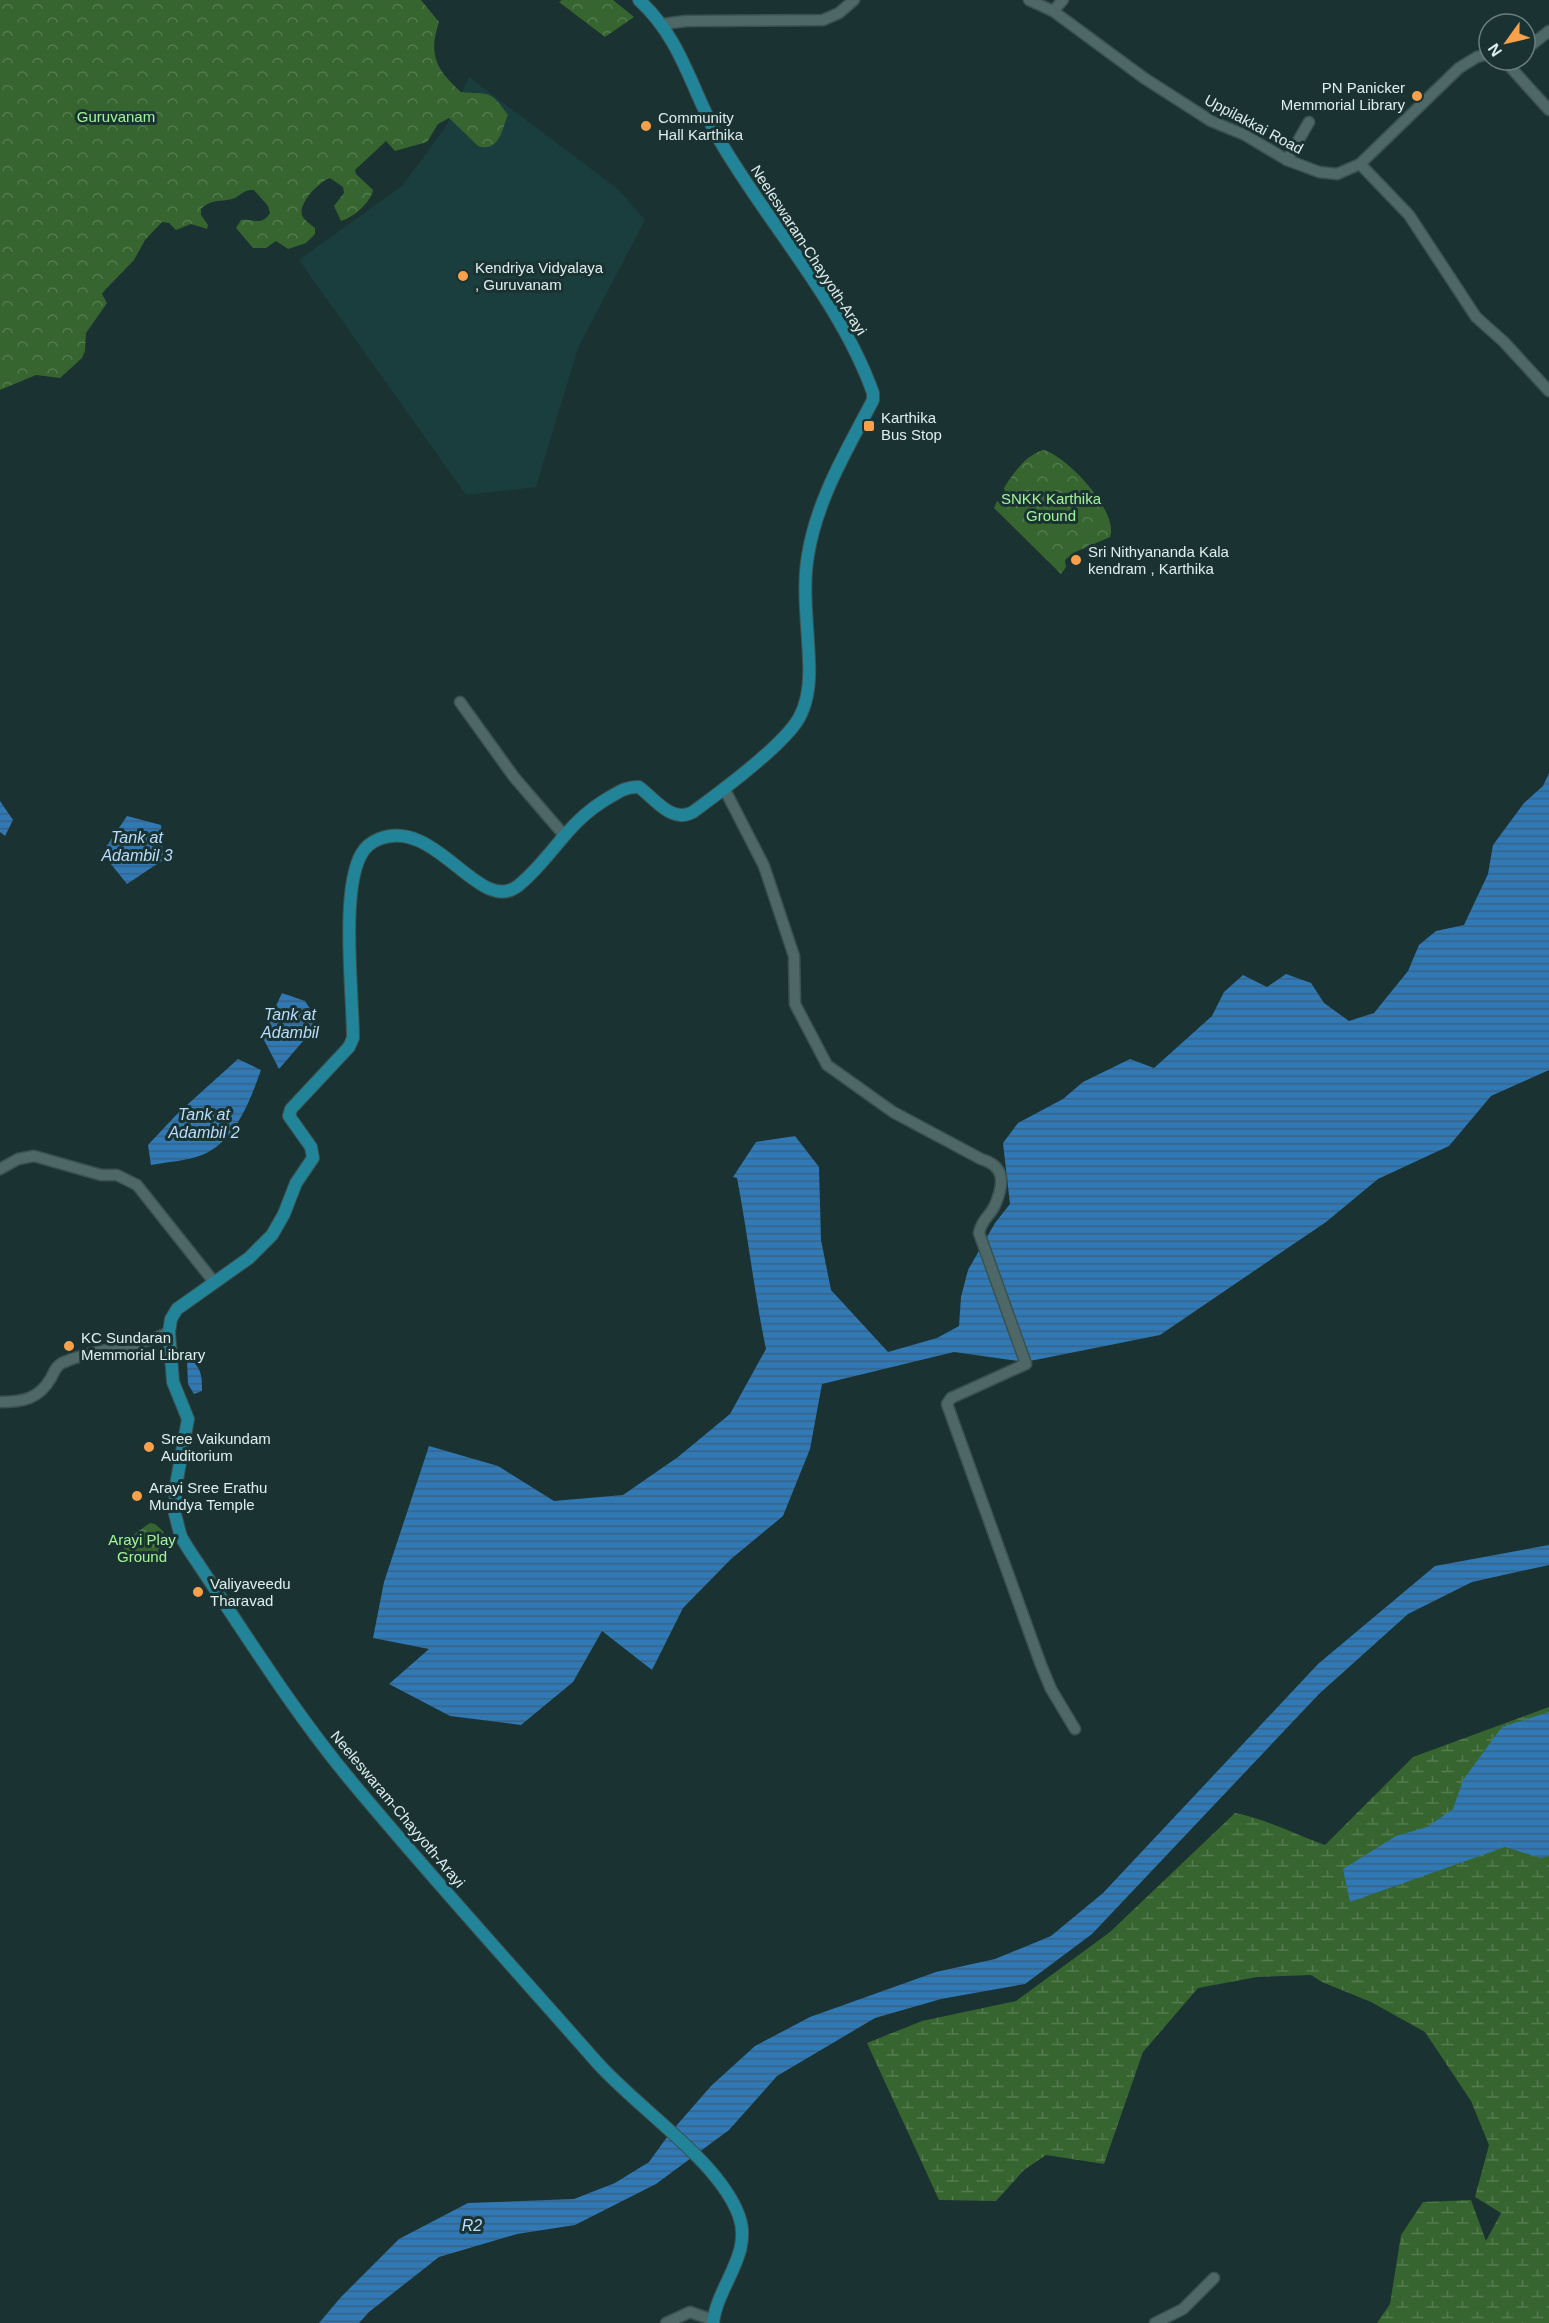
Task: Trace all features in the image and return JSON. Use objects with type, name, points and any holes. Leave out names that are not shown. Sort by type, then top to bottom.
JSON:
[{"type":"main road","name":"Neeleswaram-Chayyoth-Arayi","points":[[639,0],[663,24],[681,54],[720,140],[852,342],[873,393],[873,400],[823,499],[812,532],[807,559],[809,663],[806,703],[798,720],[784,738],[693,812],[679,816],[672,814],[639,787],[628,787],[587,811],[563,834],[518,886],[504,893],[487,889],[417,838],[394,835],[372,842],[363,850],[358,859],[351,900],[353,1038],[349,1047],[291,1109],[289,1116],[311,1147],[313,1158],[296,1183],[284,1214],[272,1235],[249,1258],[177,1309],[171,1318],[169,1332],[173,1382],[188,1419],[175,1514],[181,1537],[280,1688],[351,1781],[611,2079],[710,2168],[734,2205],[743,2236],[742,2247],[713,2321]]},
{"type":"street","points":[[663,24],[696,21],[823,20],[839,13],[854,0]]},
{"type":"street","name":"Uppilakkai Road","points":[[1029,0],[1053,11],[1144,78],[1211,121],[1245,135],[1287,160],[1319,172],[1337,174],[1360,164],[1459,68],[1477,57]]},
{"type":"street","points":[[1053,11],[1063,0]]},
{"type":"street","points":[[1537,40],[1549,31]]},
{"type":"street","points":[[1515,72],[1549,111]]},
{"type":"street","points":[[1287,160],[1309,122]]},
{"type":"street","points":[[1360,164],[1409,215],[1476,317],[1504,342],[1549,391]]},
{"type":"street","points":[[460,702],[514,777],[563,834]]},
{"type":"street","points":[[724,788],[764,866],[794,956],[795,1004],[827,1065],[893,1112],[981,1159],[994,1163],[999,1170],[1001,1178],[995,1206],[982,1222],[979,1233],[1026,1364],[951,1398],[947,1404],[1041,1665],[1051,1689],[1075,1729]]},
{"type":"street","points":[[0,1169],[18,1160],[34,1156],[101,1174],[117,1175],[137,1185],[214,1282]]},
{"type":"street","points":[[0,1402],[17,1402],[36,1396],[58,1365],[89,1352],[148,1342],[169,1332]]},
{"type":"street","points":[[1155,2323],[1183,2309],[1214,2278]]},
{"type":"street","points":[[666,2323],[690,2312],[713,2321]]},
{"type":"shaded area","name":"Kendriya Vidyalaya , Guruvanam","points":[[469,77],[619,190],[645,220],[578,348],[536,487],[466,495],[299,260],[402,186],[445,128]]},
{"type":"green space","name":"Guruvanam","points":[[0,0],[421,0],[439,22],[434,44],[435,53],[436,61],[445,76],[461,92],[483,93],[497,100],[508,115],[499,138],[491,146],[478,146],[449,118],[438,124],[427,142],[395,151],[386,141],[355,170],[356,174],[373,190],[372,195],[361,209],[341,221],[334,206],[344,193],[343,187],[330,178],[326,180],[311,193],[303,205],[302,215],[315,228],[315,234],[306,243],[288,249],[276,241],[266,248],[253,248],[236,228],[241,220],[260,221],[270,213],[268,206],[254,190],[232,199],[212,202],[201,209],[201,215],[208,225],[207,229],[191,224],[176,230],[169,223],[162,222],[145,240],[134,260],[102,294],[107,303],[86,333],[85,351],[82,358],[60,378],[36,375],[0,390]]},
{"type":"green space","points":[[562,0],[613,0],[634,17],[605,37],[559,2]]},
{"type":"green space","name":"SNKK Karthika Ground","points":[[1044,450],[1066,463],[1078,474],[1099,500],[1111,526],[1110,537],[1073,553],[1065,560],[1066,567],[1061,574],[994,508],[997,501],[1001,504],[1007,500],[1004,488],[1021,465]]},
{"type":"green space","name":"Arayi Play Ground","points":[[150,1523],[155,1524],[164,1532],[161,1535],[165,1542],[158,1550],[160,1558],[151,1564],[129,1564],[125,1557],[125,1545],[132,1536]]},
{"type":"green space","points":[[1549,1707],[1549,2323],[1377,2323],[1390,2304],[1401,2235],[1423,2202],[1471,2200],[1486,2241],[1501,2213],[1475,2197],[1489,2145],[1471,2101],[1425,2032],[1371,2002],[1322,1982],[1311,1975],[1257,1977],[1198,1988],[1143,2052],[1104,2164],[1046,2155],[1024,2170],[996,2201],[939,2200],[867,2043],[922,2021],[1016,2001],[1110,1932],[1235,1813],[1269,1823],[1325,1845],[1413,1757]]},
{"type":"water","points":[[1549,773],[1549,1070],[1491,1096],[1449,1146],[1378,1179],[1326,1222],[1160,1335],[1025,1362],[954,1352],[822,1384],[810,1449],[783,1516],[731,1559],[683,1608],[652,1670],[602,1631],[573,1682],[521,1725],[450,1716],[389,1684],[429,1649],[373,1638],[384,1582],[429,1446],[498,1466],[554,1501],[623,1495],[678,1457],[730,1414],[766,1349],[737,1178],[733,1177],[756,1142],[795,1136],[819,1167],[821,1240],[831,1290],[888,1352],[937,1338],[959,1326],[961,1297],[968,1270],[995,1223],[1010,1204],[1003,1143],[1018,1123],[1063,1099],[1083,1082],[1130,1059],[1154,1068],[1212,1016],[1224,992],[1243,975],[1267,987],[1286,974],[1311,983],[1324,1003],[1349,1021],[1374,1013],[1408,971],[1419,945],[1436,931],[1464,925],[1488,874],[1493,845],[1524,803],[1543,786]]},
{"type":"water","points":[[0,801],[13,820],[5,836],[0,832]]},
{"type":"water","name":"Tank at Adambil 3","points":[[127,816],[161,825],[163,860],[127,884],[102,853]]},
{"type":"water","name":"Tank at Adambil","points":[[282,993],[305,1001],[316,1018],[304,1040],[279,1069],[262,1036]]},
{"type":"water","name":"Tank at Adambil 2","points":[[238,1059],[261,1070],[240,1119],[224,1141],[202,1155],[151,1165],[148,1145],[177,1114]]},
{"type":"water","points":[[187,1360],[192,1360],[201,1374],[202,1391],[194,1394],[188,1384]]},
{"type":"water","name":"R2","points":[[1549,1545],[1549,1565],[1472,1582],[1408,1614],[1319,1694],[1092,1934],[1025,1984],[941,1999],[875,2018],[777,2076],[729,2130],[656,2184],[575,2225],[517,2234],[439,2257],[369,2312],[359,2323],[319,2323],[341,2297],[399,2239],[468,2203],[574,2199],[615,2183],[649,2162],[670,2133],[711,2086],[755,2046],[810,2017],[936,1972],[995,1959],[1051,1936],[1103,1893],[1318,1664],[1435,1566]]},
{"type":"water","points":[[1549,1712],[1549,1856],[1541,1858],[1505,1847],[1350,1902],[1343,1869],[1396,1836],[1427,1827],[1453,1809],[1463,1780],[1502,1727]]},
{"type":"place","name":"PN Panicker Memmorial Library","points":[[1417,96]]},
{"type":"place","name":"Community Hall Karthika","points":[[646,126]]},
{"type":"place","name":"Kendriya Vidyalaya , Guruvanam","points":[[463,276]]},
{"type":"place","name":"Karthika Bus Stop","points":[[869,426]]},
{"type":"place","name":"Sri Nithyananda Kala kendram , Karthika","points":[[1076,560]]},
{"type":"place","name":"KC Sundaran Memmorial Library","points":[[69,1346]]},
{"type":"place","name":"Sree Vaikundam Auditorium","points":[[149,1447]]},
{"type":"place","name":"Arayi Sree Erathu Mundya Temple","points":[[137,1496]]},
{"type":"place","name":"Valiyaveedu Tharavad","points":[[198,1592]]}]
